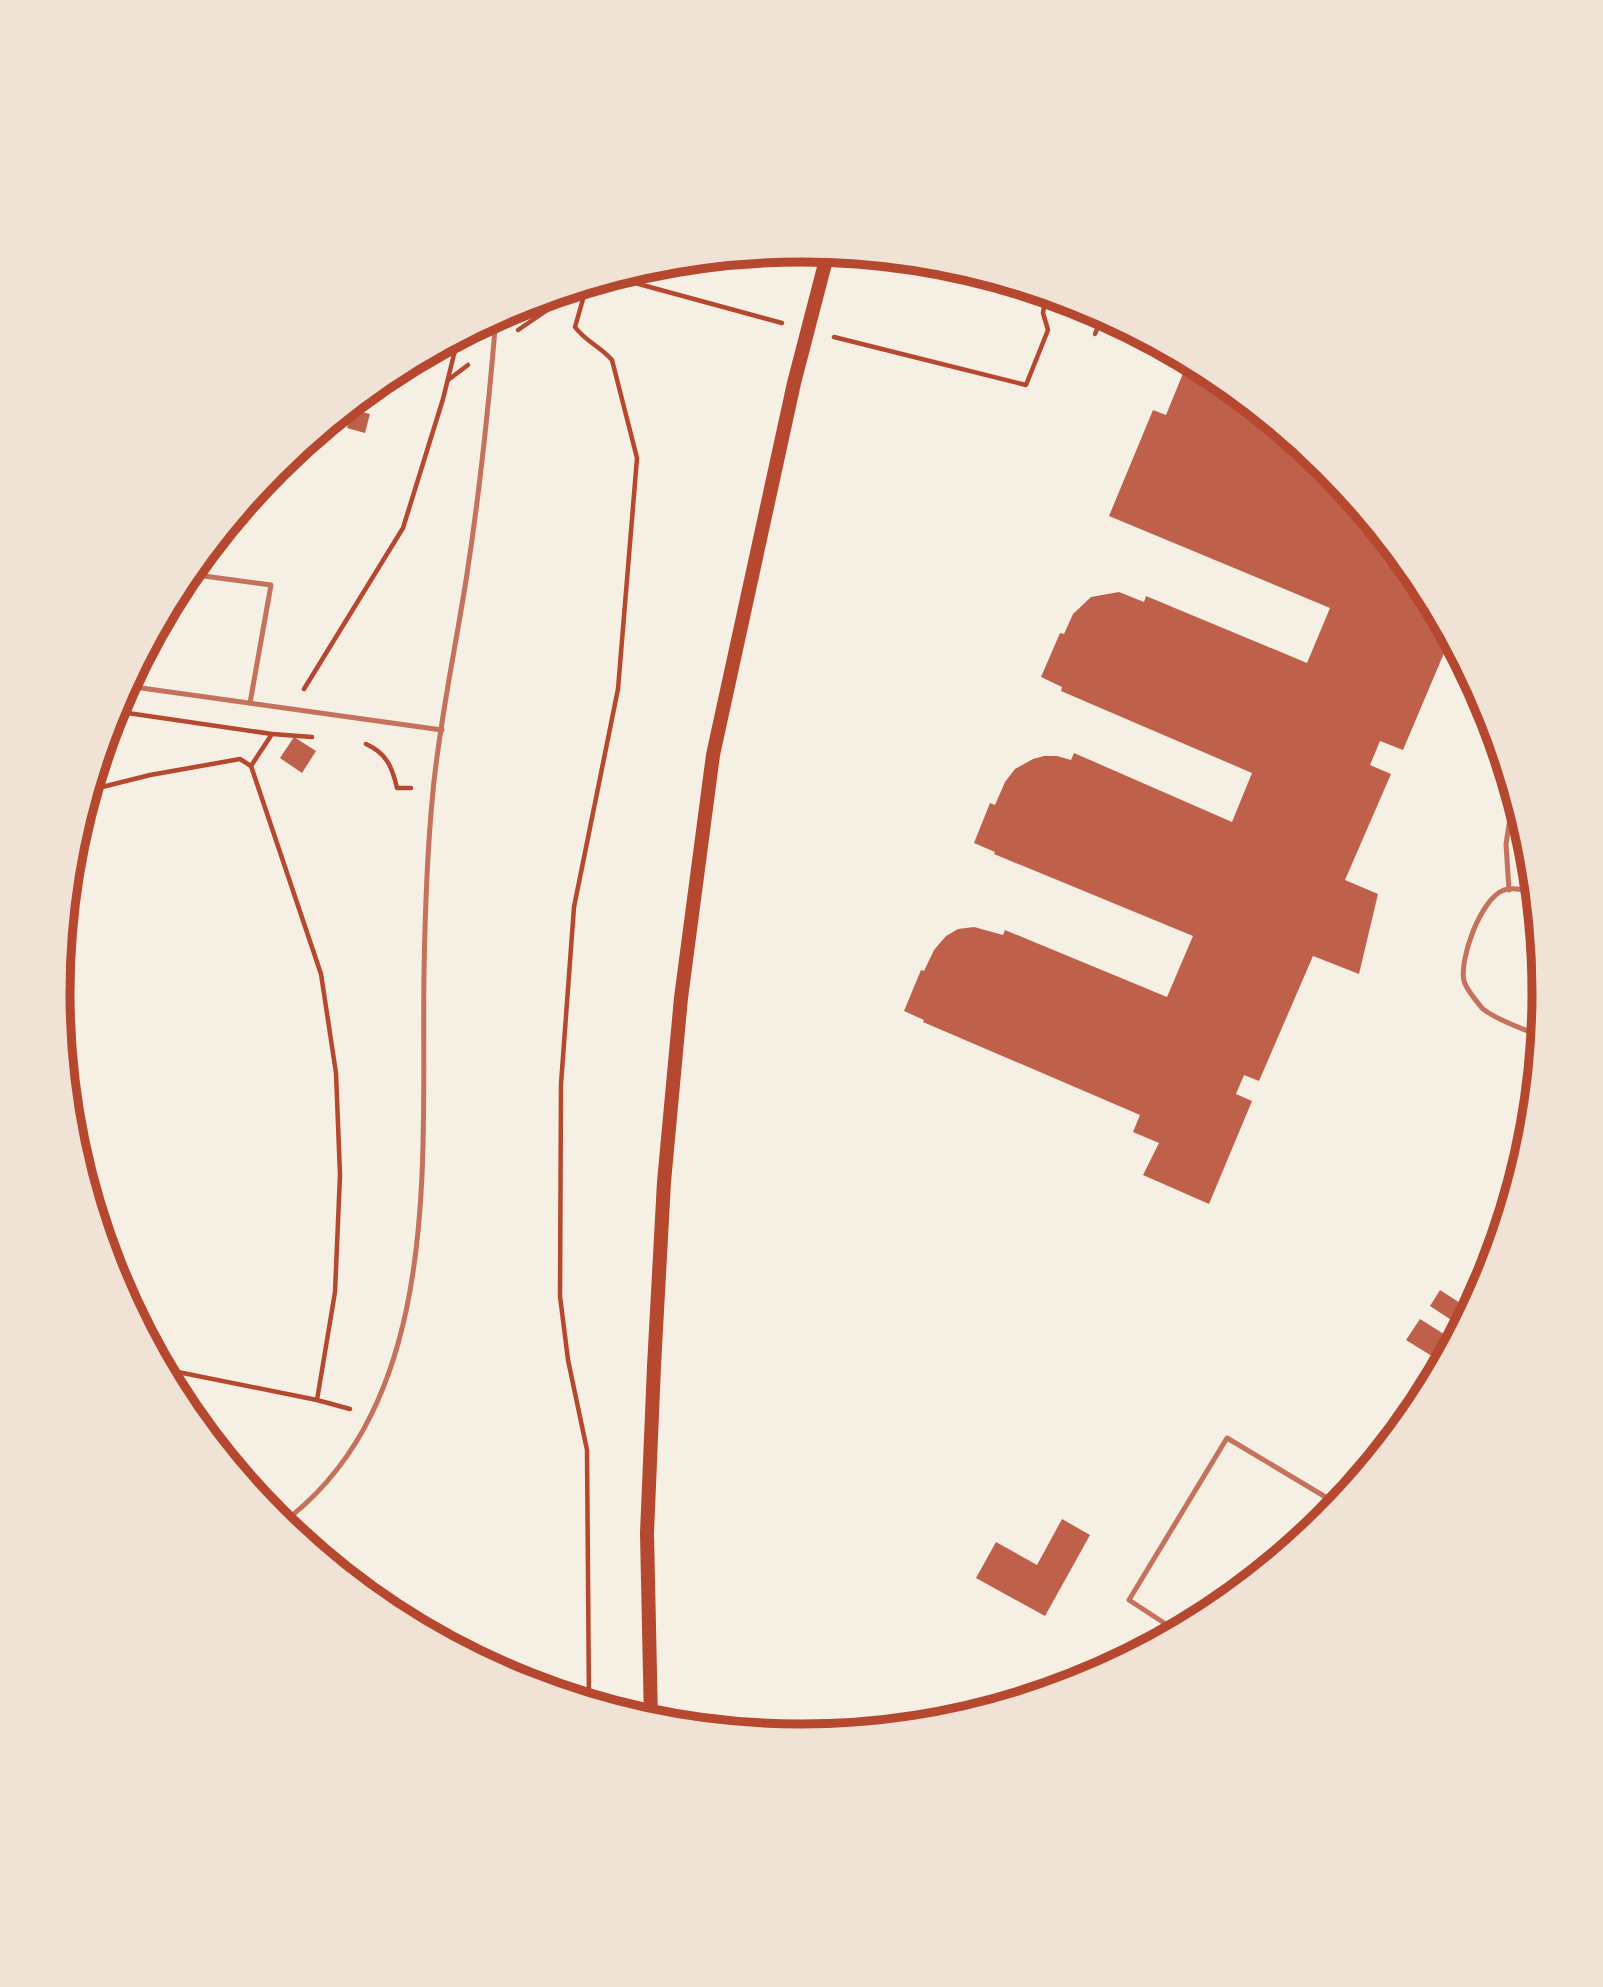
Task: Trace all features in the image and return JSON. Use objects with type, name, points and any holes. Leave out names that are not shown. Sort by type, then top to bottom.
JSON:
[{"type":"main road","points":[[651,1709],[647,1533],[652,1394],[664,1182],[681,998],[713,755],[794,383],[825,263]]},
{"type":"lane","points":[[290,1517],[313,1498],[372,1415],[385,1386],[408,1310],[414,1269],[425,1082],[424,961],[433,789],[468,570],[495,330]]},
{"type":"lane","points":[[201,576],[271,585],[250,703]]},
{"type":"lane","points":[[138,687],[442,730]]},
{"type":"lane","points":[[1509,890],[1506,844],[1511,815]]},
{"type":"lane","points":[[1526,890],[1509,890],[1493,897],[1478,920],[1464,955],[1464,982],[1483,1009],[1531,1032]]},
{"type":"lane","points":[[1169,1626],[1129,1600],[1227,1438],[1330,1499]]},
{"type":"path","points":[[584,296],[575,327],[581,335],[604,350],[612,360],[637,458],[618,690],[574,907],[561,1084],[559,1296],[568,1360],[587,1450],[589,1693]]},
{"type":"path","points":[[1015,382],[1026,385],[1048,330],[1043,313],[1044,304]]},
{"type":"path","points":[[1094,334],[1098,325]]},
{"type":"path","points":[[305,688],[403,528],[443,399],[455,350]]},
{"type":"path","points":[[127,713],[272,734],[322,738]]},
{"type":"path","points":[[251,766],[272,734]]},
{"type":"path","points":[[356,742],[368,744],[385,755],[394,773],[397,788],[433,789]]},
{"type":"path","points":[[100,787],[150,775],[240,759],[251,766],[321,974],[336,1073],[340,1175],[335,1292],[317,1400]]},
{"type":"path","points":[[176,1372],[317,1400],[372,1415]]},
{"type":"building","points":[[1177,366],[1208,385],[1247,413],[1319,476],[1382,548],[1410,587],[1446,648],[1403,750],[1380,741],[1370,765],[1391,774],[1345,880],[1378,894],[1359,974],[1313,956],[1259,1081],[1244,1075],[1236,1094],[1252,1101],[1209,1204],[1143,1175],[1159,1143],[1133,1132],[1140,1115],[923,1022],[924,1020],[904,1011],[921,970],[924,971],[934,950],[946,936],[958,929],[974,927],[1003,935],[1005,930],[1167,997],[1193,936],[994,854],[995,852],[974,843],[990,803],[995,805],[1005,782],[1015,769],[1044,756],[1071,760],[1074,753],[1232,822],[1252,773],[1061,691],[1062,687],[1041,677],[1060,633],[1064,634],[1073,614],[1091,597],[1119,592],[1144,602],[1146,596],[1307,663],[1330,608],[1109,516],[1153,410],[1166,415],[1184,371]]},
{"type":"building","points":[[359,411],[370,414],[365,433],[347,428],[350,418]]},
{"type":"building","points":[[294,737],[316,751],[302,773],[280,758]]},
{"type":"building","points":[[1440,1290],[1463,1305],[1455,1322],[1430,1306]]},
{"type":"building","points":[[1420,1319],[1447,1336],[1435,1358],[1406,1340]]},
{"type":"building","points":[[1062,1519],[1090,1535],[1045,1616],[976,1578],[996,1542],[1037,1565]]}]
